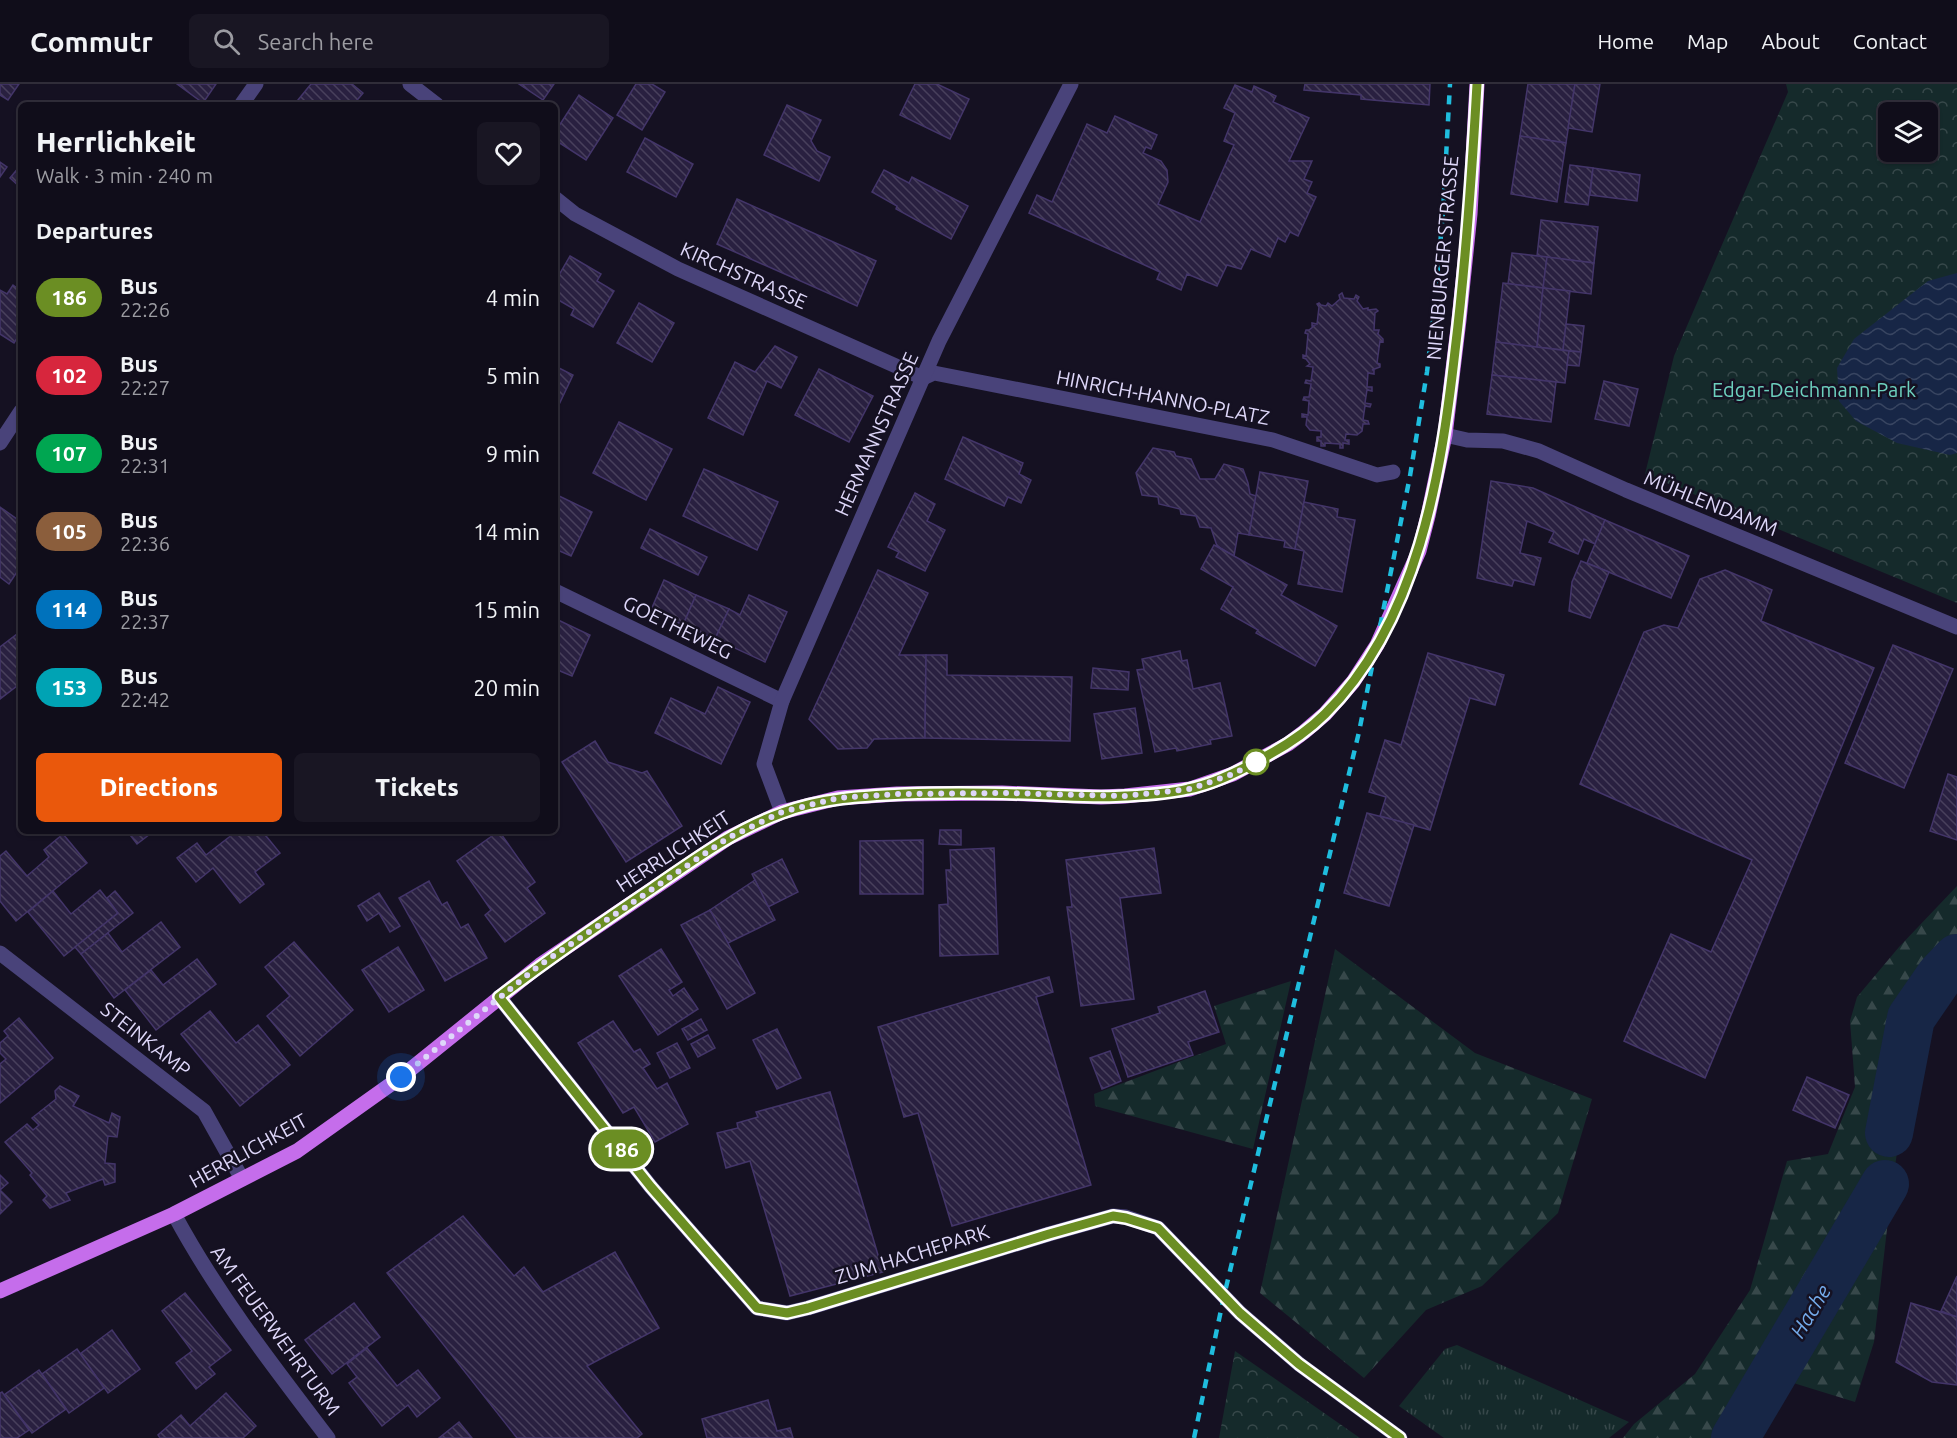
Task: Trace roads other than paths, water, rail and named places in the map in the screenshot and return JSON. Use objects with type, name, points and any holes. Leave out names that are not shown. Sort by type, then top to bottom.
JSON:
[{"type":"main road","name":"NIENBURGER STRASSE","points":[[1445,435],[1470,214],[1477,84]]},
{"type":"main road","name":"HERRLICHKEIT","points":[[0,1291],[174,1214],[307,1145],[401,1077],[540,965],[728,838],[782,812],[838,798],[897,794],[1002,793],[1101,797],[1190,789],[1233,774],[1288,744],[1325,714],[1353,682],[1377,645],[1419,550],[1445,435]]},
{"type":"street","points":[[242,102],[256,84]]},
{"type":"street","points":[[410,84],[433,102]]},
{"type":"street","name":"HERMANNSTRASSE","points":[[782,812],[764,764],[782,701],[923,378],[1071,84]]},
{"type":"street","name":"KIRCHSTRASSE","points":[[558,200],[575,214],[678,269],[923,378]]},
{"type":"street","name":"HINRICH-HANNO-PLATZ","points":[[923,378],[934,373],[1262,438],[1377,475],[1393,472]]},
{"type":"street","points":[[0,443],[18,416]]},
{"type":"street","name":"MÜHLENDAMM","points":[[1445,435],[1467,440],[1503,441],[1539,452],[1957,627]]},
{"type":"street","name":"GOETHEWEG","points":[[558,592],[782,701]]},
{"type":"street","name":"STEINKAMP","points":[[0,953],[204,1111],[242,1179]]},
{"type":"street","name":"ZUM HACHEPARK","points":[[499,997],[651,1187],[757,1308],[787,1313],[1113,1216],[1126,1218],[1158,1228],[1240,1313],[1299,1364],[1400,1438]]},
{"type":"street","name":"AM FEUERWEHRTURM","points":[[174,1214],[198,1258],[251,1338],[328,1438]]},
{"type":"water","points":[[1957,273],[1957,453],[1950,455],[1897,443],[1856,421],[1839,401],[1837,368],[1854,339],[1928,281]]},
{"type":"waterway","name":"Hache","points":[[1889,1133],[1911,1018],[1940,976],[1957,958]]},
{"type":"waterway","name":"Hache","points":[[1735,1438],[1885,1184]]},
{"type":"railway","points":[[1194,1438],[1224,1296],[1359,732],[1410,476],[1433,321],[1443,213],[1450,84]]},
{"type":"park label","name":"Edgar-Deichmann-Park","points":[[1814,389]]}]
